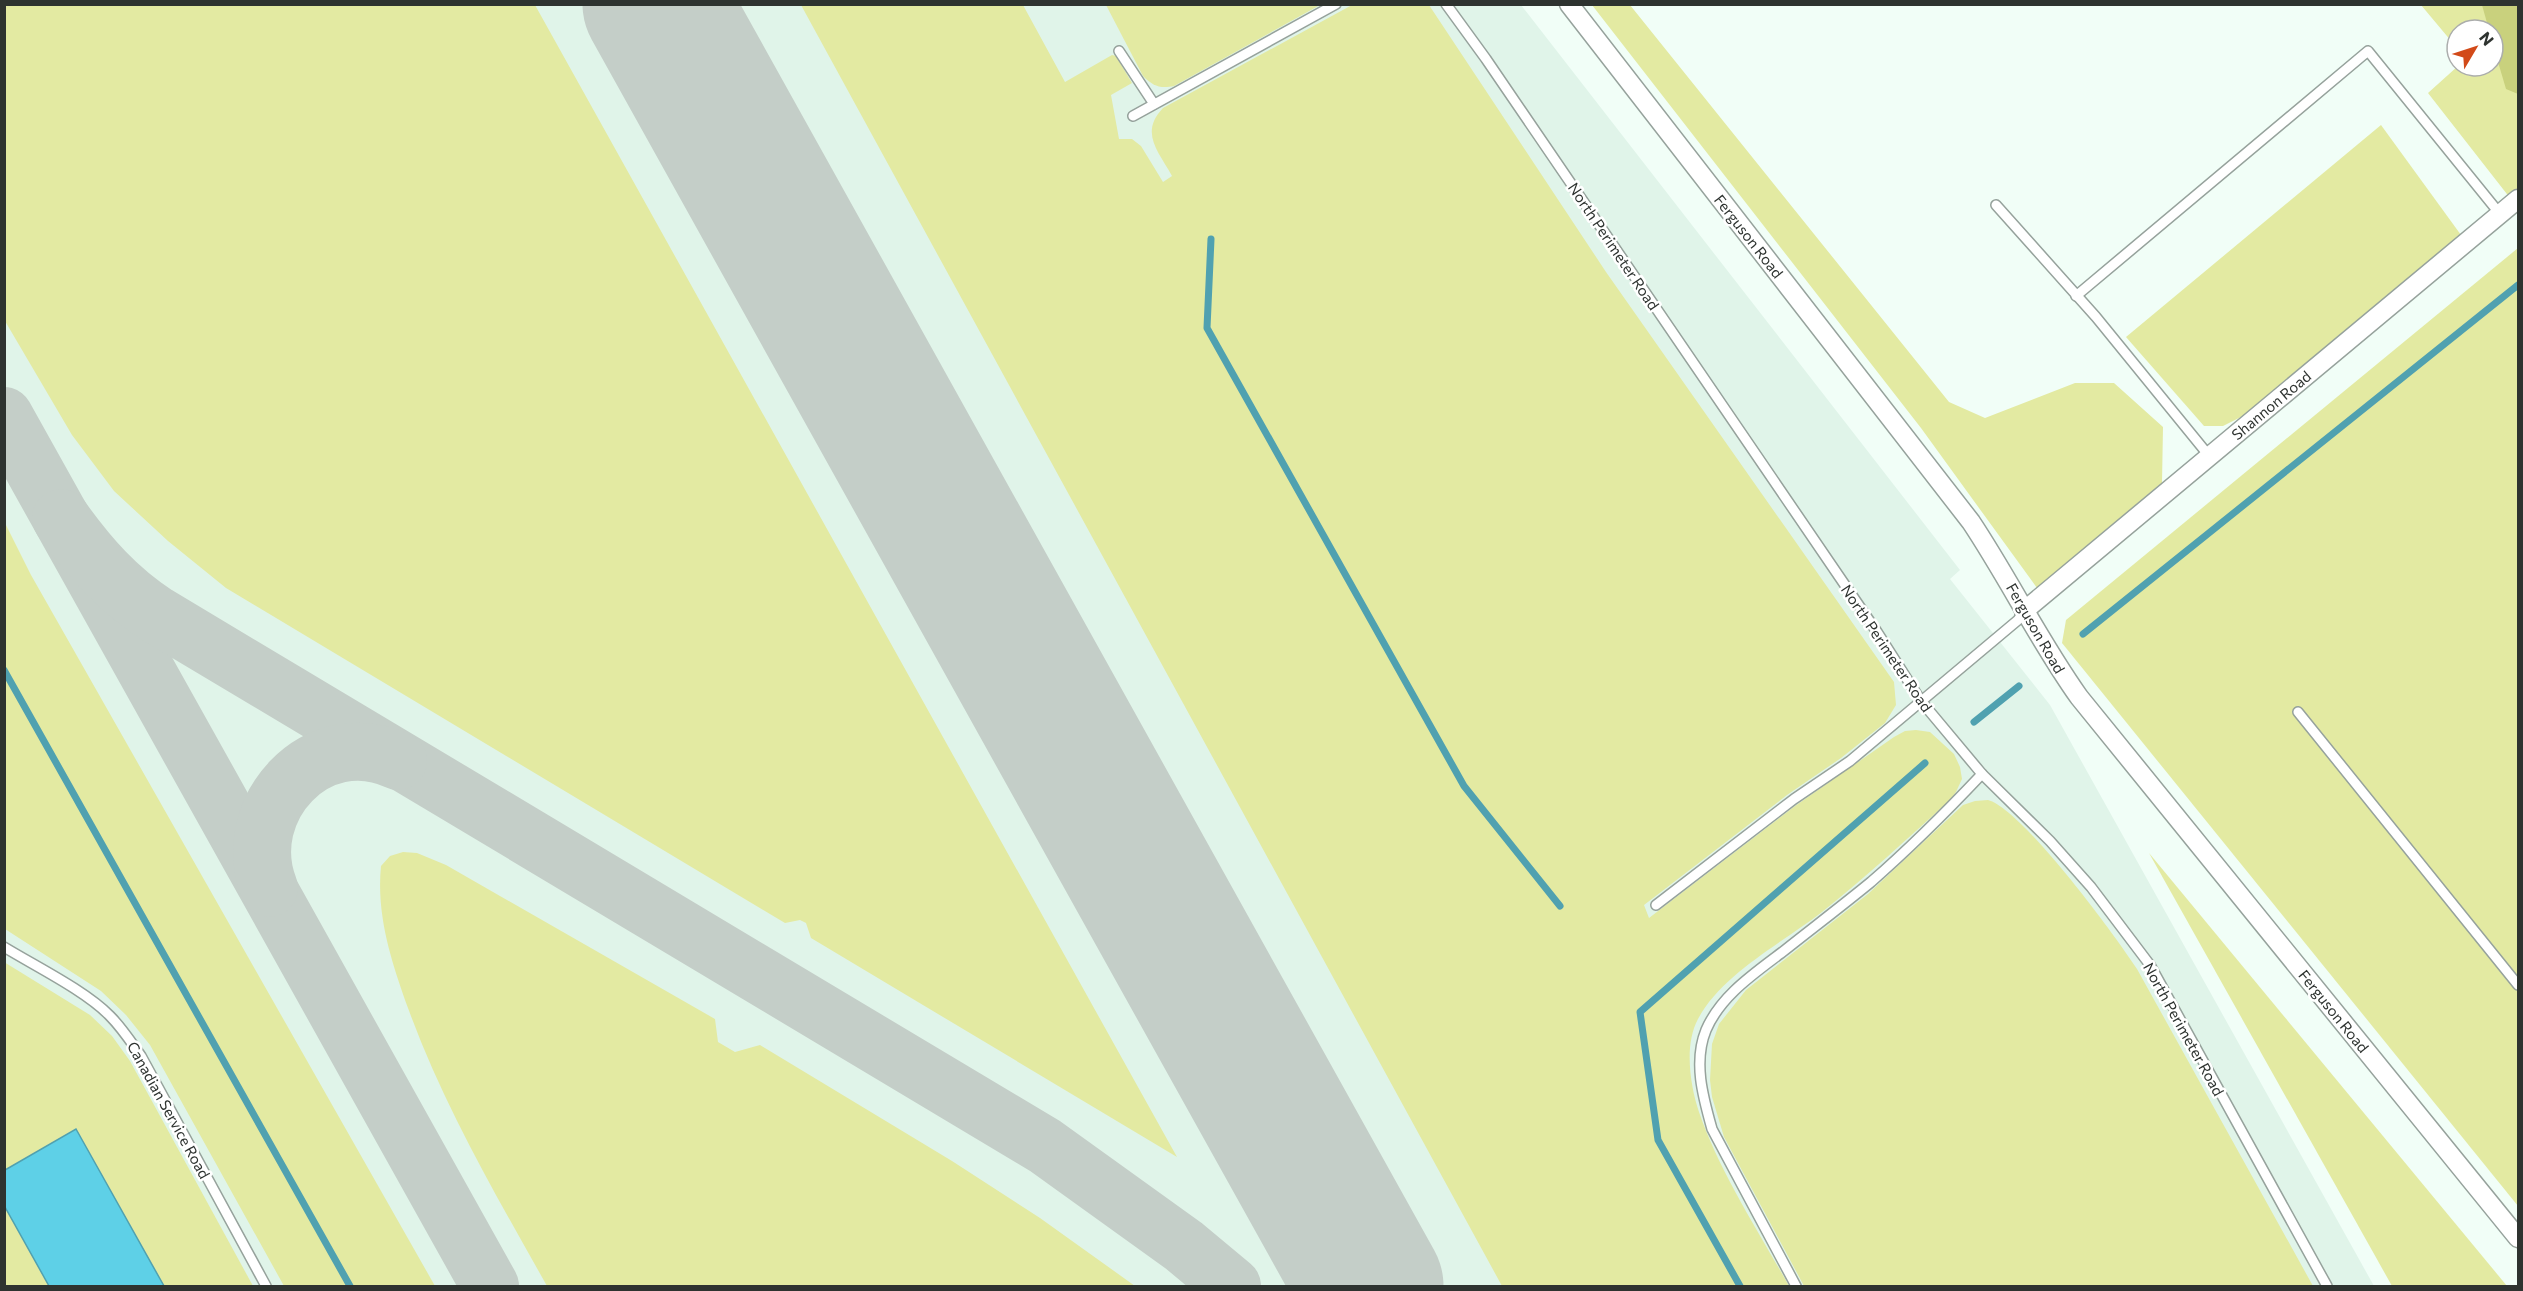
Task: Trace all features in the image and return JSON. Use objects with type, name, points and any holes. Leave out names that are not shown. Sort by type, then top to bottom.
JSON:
[{"type":"street","name":"Ferguson Road","points":[[1569,4],[1971,522],[2000,566],[2050,656],[2079,697],[2516,1229]]},
{"type":"street","name":"Shannon Road","points":[[2024,611],[2518,199]]},
{"type":"lane","points":[[1133,116],[1336,4]]},
{"type":"lane","name":"North Perimeter Road","points":[[1446,4],[1500,79],[1870,622],[1921,701],[1982,774],[2050,841],[2091,887],[2150,965],[2327,1287]]},
{"type":"lane","points":[[1119,51],[1154,104]]},
{"type":"lane","points":[[2076,296],[2368,51],[2500,214]]},
{"type":"lane","points":[[1996,205],[2096,317],[2210,457]]},
{"type":"lane","points":[[1656,905],[1794,799],[1850,761],[2019,620],[2024,611]]},
{"type":"lane","points":[[2298,712],[2518,985]]},
{"type":"lane","points":[[1796,1287],[1712,1129],[1704,1102],[1699,1063],[1705,1032],[1715,1013],[1743,983],[1872,881],[1931,827],[1982,774]]},
{"type":"lane","name":"Canadian Service Road","points":[[4,946],[88,998],[124,1031],[141,1056],[266,1287]]},
{"type":"shaded area","points":[[5,4],[1521,5],[1960,570],[1950,579],[2050,705],[2374,1286],[5,1286]]},
{"type":"green space","points":[[4,5],[535,5],[1177,1157],[811,938],[806,923],[800,920],[785,923],[226,588],[168,541],[114,491],[72,435],[5,321]]},
{"type":"green space","points":[[801,5],[1023,5],[1065,82],[1112,55],[1116,56],[1132,83],[1111,95],[1119,139],[1132,139],[1141,146],[1163,182],[1172,176],[1157,151],[1152,126],[1163,108],[1352,5],[1429,5],[1606,272],[1894,682],[1896,705],[1885,723],[1644,905],[1649,918],[1795,806],[1905,731],[1930,732],[1954,754],[1960,767],[1962,779],[1949,801],[1838,899],[1737,974],[1709,1003],[1694,1029],[1690,1053],[1691,1078],[1707,1134],[1728,1179],[1789,1286],[1502,1286]]},
{"type":"green space","points":[[1106,5],[1320,5],[1174,86],[1161,87],[1143,76]]},
{"type":"green space","points":[[1592,5],[1630,5],[1949,402],[1985,418],[2075,383],[2114,383],[2163,427],[2162,483],[2037,588],[1921,428]]},
{"type":"green space","points":[[2421,5],[2518,5],[2518,191],[2510,198],[2428,93],[2445,78],[2505,78],[2505,18],[2445,18],[2445,34]]},
{"type":"green space","points":[[2482,5],[2518,5],[2518,94],[2506,89],[2503,78],[2505,78],[2505,18],[2486,18]]},
{"type":"green space","points":[[2381,125],[2461,235],[2245,415],[2223,426],[2204,426],[2126,337]]},
{"type":"green space","points":[[2518,248],[2518,1206],[2062,643],[2066,620]]},
{"type":"green space","points":[[5,523],[31,575],[435,1286],[284,1286],[150,1045],[126,1015],[101,991],[5,929]]},
{"type":"green space","points":[[1988,800],[2003,808],[2023,825],[2044,848],[2089,903],[2137,969],[2313,1286],[1804,1286],[1724,1137],[1712,1097],[1710,1080],[1712,1044],[1719,1024],[1746,990],[1868,894],[1963,805]]},
{"type":"green space","points":[[403,852],[417,853],[446,865],[715,1019],[718,1042],[735,1052],[760,1045],[952,1161],[1040,1218],[1135,1286],[547,1286],[454,1115],[422,1045],[396,974],[383,921],[381,866],[390,856]]},
{"type":"green space","points":[[2149,853],[2507,1286],[2392,1286]]},
{"type":"green space","points":[[4,962],[90,1015],[112,1036],[130,1061],[253,1286],[5,1286]]},
{"type":"water","points":[[76,1129],[164,1286],[49,1286],[5,1207],[5,1170]]},
{"type":"waterway","points":[[1211,239],[1207,328],[1464,786],[1560,906]]},
{"type":"waterway","points":[[2083,634],[2518,285]]},
{"type":"waterway","points":[[4,670],[350,1286]]},
{"type":"waterway","points":[[1974,722],[2019,686]]},
{"type":"waterway","points":[[1740,1286],[1658,1140],[1640,1012],[1925,763]]},
{"type":"taxiway","points":[[4,416],[490,1286]]},
{"type":"taxiway","points":[[61,518],[104,571],[157,615],[1045,1146],[1184,1246],[1232,1286]]},
{"type":"taxiway","points":[[269,888],[262,858],[265,829],[275,803],[292,781],[313,764],[339,754],[368,752],[398,761]]},
{"type":"runway","points":[[656,4],[1370,1286]]}]
